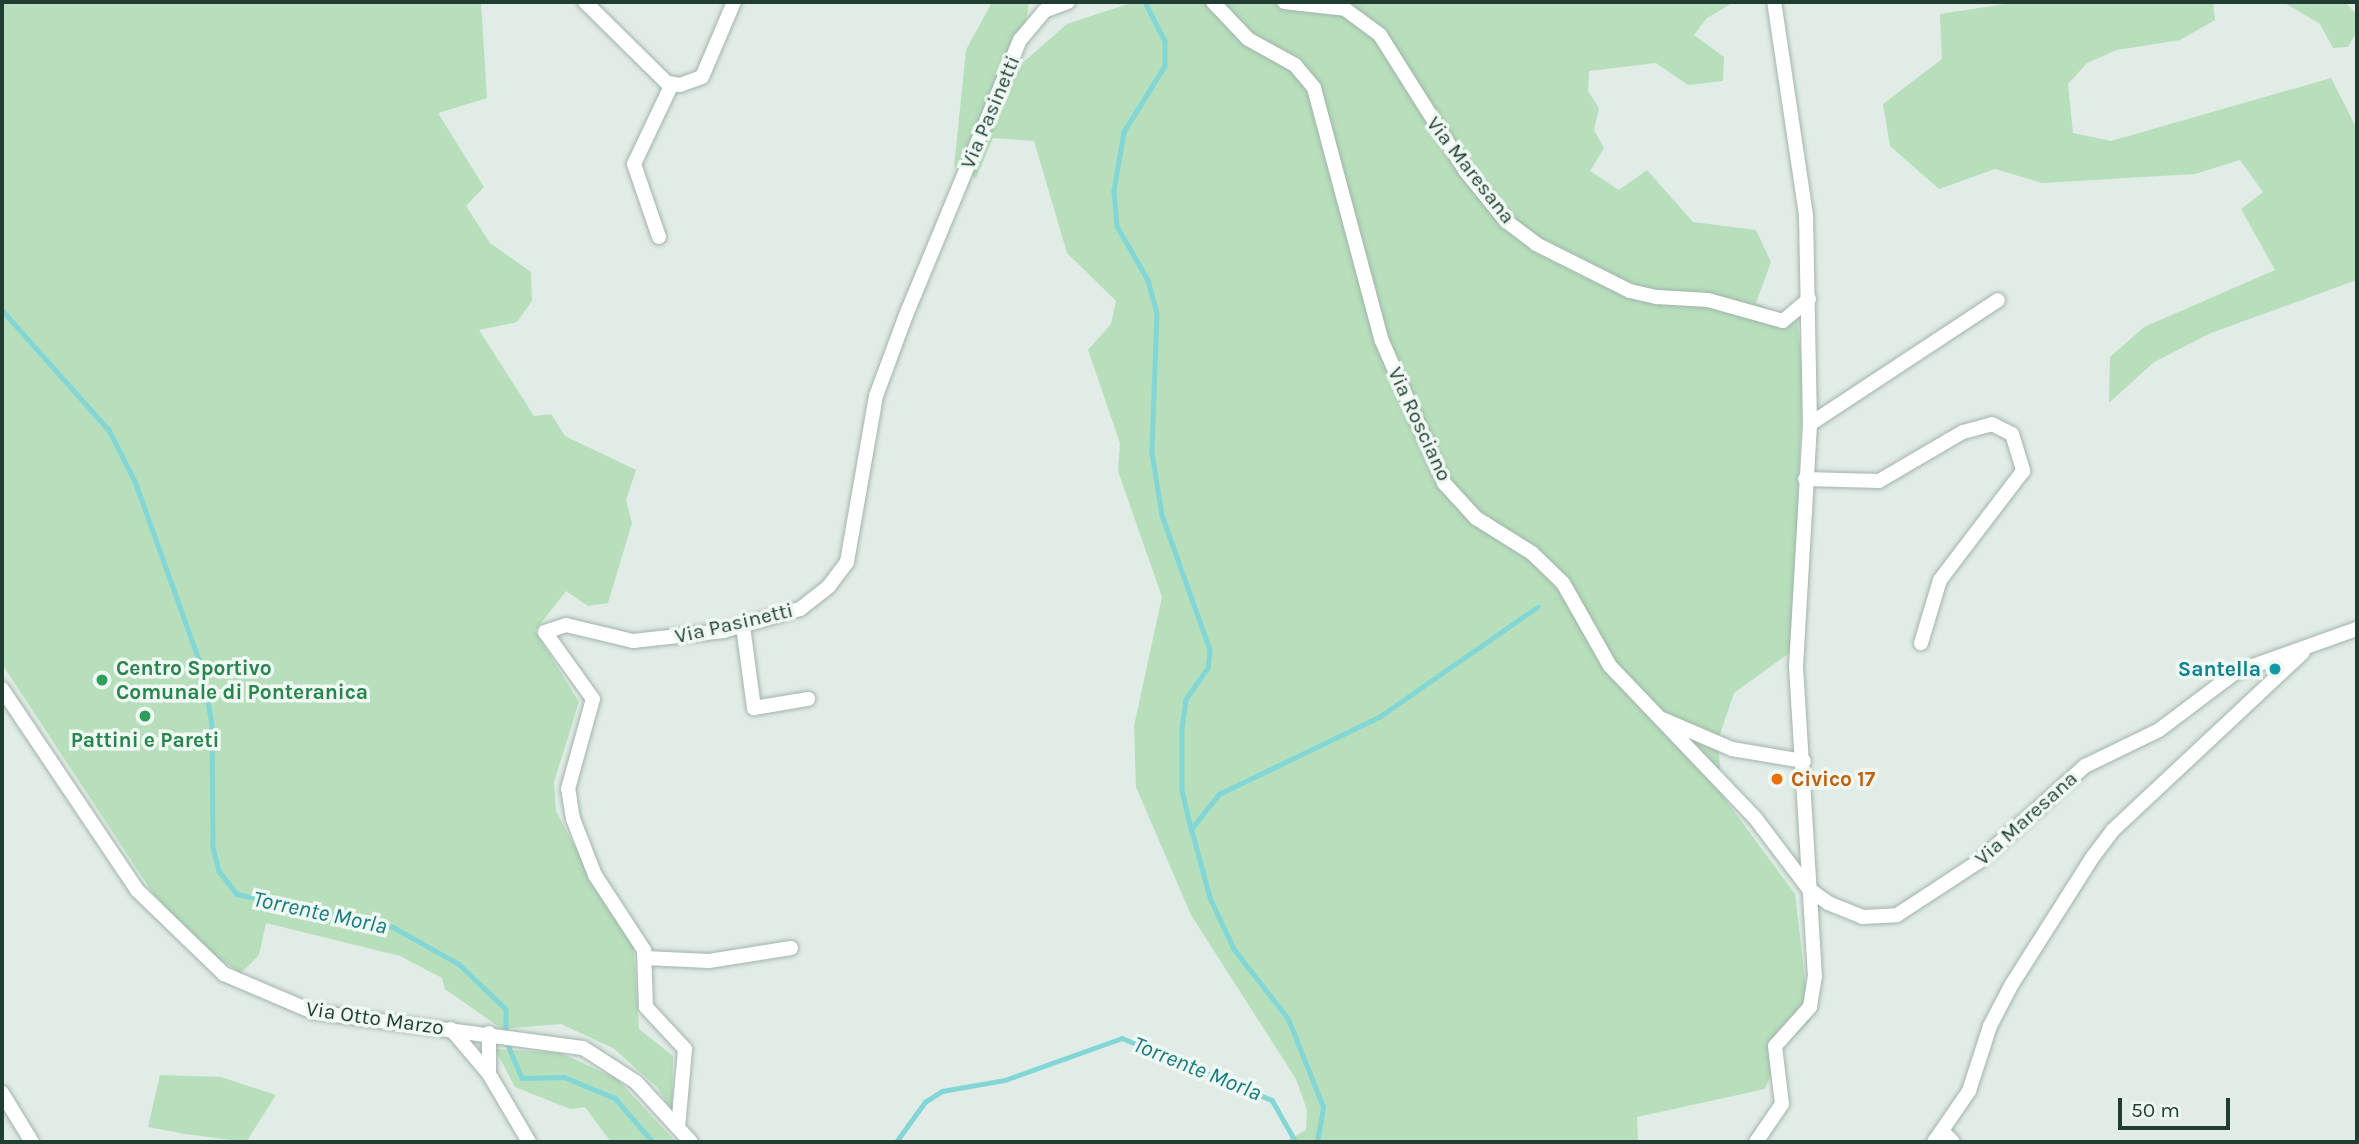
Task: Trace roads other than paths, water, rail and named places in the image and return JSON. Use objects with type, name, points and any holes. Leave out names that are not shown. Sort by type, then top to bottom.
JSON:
[{"type":"street","points":[[585,2],[672,84]]},
{"type":"street","points":[[672,84],[702,77],[734,2]]},
{"type":"street","name":"Via Pasinetti","points":[[678,1128],[685,1049],[646,1007],[645,958],[578,838],[568,789],[593,699],[545,632],[554,623],[633,641],[743,626],[800,609],[847,562],[876,397],[905,315],[1020,40],[1044,10],[1068,2]]},
{"type":"street","name":"Via Rosciano","points":[[1213,2],[1248,39],[1295,65],[1314,88],[1382,341],[1444,483],[1476,518],[1532,553],[1563,583],[1610,666],[1654,716],[1756,819],[1809,889]]},
{"type":"street","name":"Via Maresana","points":[[1284,2],[1345,9],[1380,34],[1465,170],[1506,221],[1536,244],[1630,291],[1709,300],[1757,317],[1783,321],[1808,299]]},
{"type":"street","points":[[1756,1142],[1782,1104],[1774,1046],[1810,1007],[1815,977],[1796,593],[1810,424],[1806,215],[1774,2]]},
{"type":"street","points":[[659,237],[634,164],[672,84]]},
{"type":"street","points":[[1810,424],[1998,300]]},
{"type":"street","points":[[1805,479],[1879,481],[1963,432],[1992,424],[2012,434],[2023,471],[1940,580],[1921,643]]},
{"type":"street","points":[[743,626],[754,708],[808,699]]},
{"type":"street","name":"Via Maresana","points":[[1809,889],[1862,917],[1897,915],[1978,862],[2085,766],[2159,730],[2236,672],[2304,651],[2357,629]]},
{"type":"street","points":[[1944,1139],[1969,1091],[2007,995],[2092,858],[2113,830],[2304,651]]},
{"type":"street","name":"Via Otto Marzo","points":[[2,690],[137,890],[201,957],[291,1006],[583,1048],[611,1062],[691,1142]]},
{"type":"street","points":[[1654,716],[1732,749],[1804,761]]},
{"type":"street","points":[[645,958],[709,961],[791,948]]},
{"type":"street","points":[[451,1029],[489,1074],[529,1142]]},
{"type":"street","points":[[489,1074],[490,1033]]},
{"type":"street","points":[[2,1093],[32,1142]]},
{"type":"waterway","points":[[1145,2],[1165,41],[1165,66],[1124,132],[1114,191],[1117,226],[1148,280],[1157,313],[1152,452],[1162,515],[1210,650],[1208,668],[1186,700],[1182,727],[1182,790],[1191,829]]},
{"type":"waterway","name":"Torrente Morla","points":[[2,310],[109,430],[135,481],[203,671],[212,725],[213,847],[219,871],[237,894],[393,927],[459,964],[506,1009],[506,1040],[522,1078],[564,1077],[615,1098],[653,1142]]},
{"type":"waterway","points":[[1317,1142],[1323,1107],[1288,1019],[1234,950],[1210,899],[1191,829],[1219,794],[1379,717],[1537,607]]},
{"type":"waterway","name":"Torrente Morla","points":[[896,1142],[925,1102],[942,1091],[1005,1080],[1122,1038],[1272,1100],[1296,1142]]},
{"type":"place","name":"Santella","points":[[2275,669]]},
{"type":"place","name":"Centro Sportivo Comunale di Ponteranica","points":[[102,680]]},
{"type":"place","name":"Pattini e Pareti","points":[[145,716]]},
{"type":"place","name":"Civico 17","points":[[1777,779]]}]
